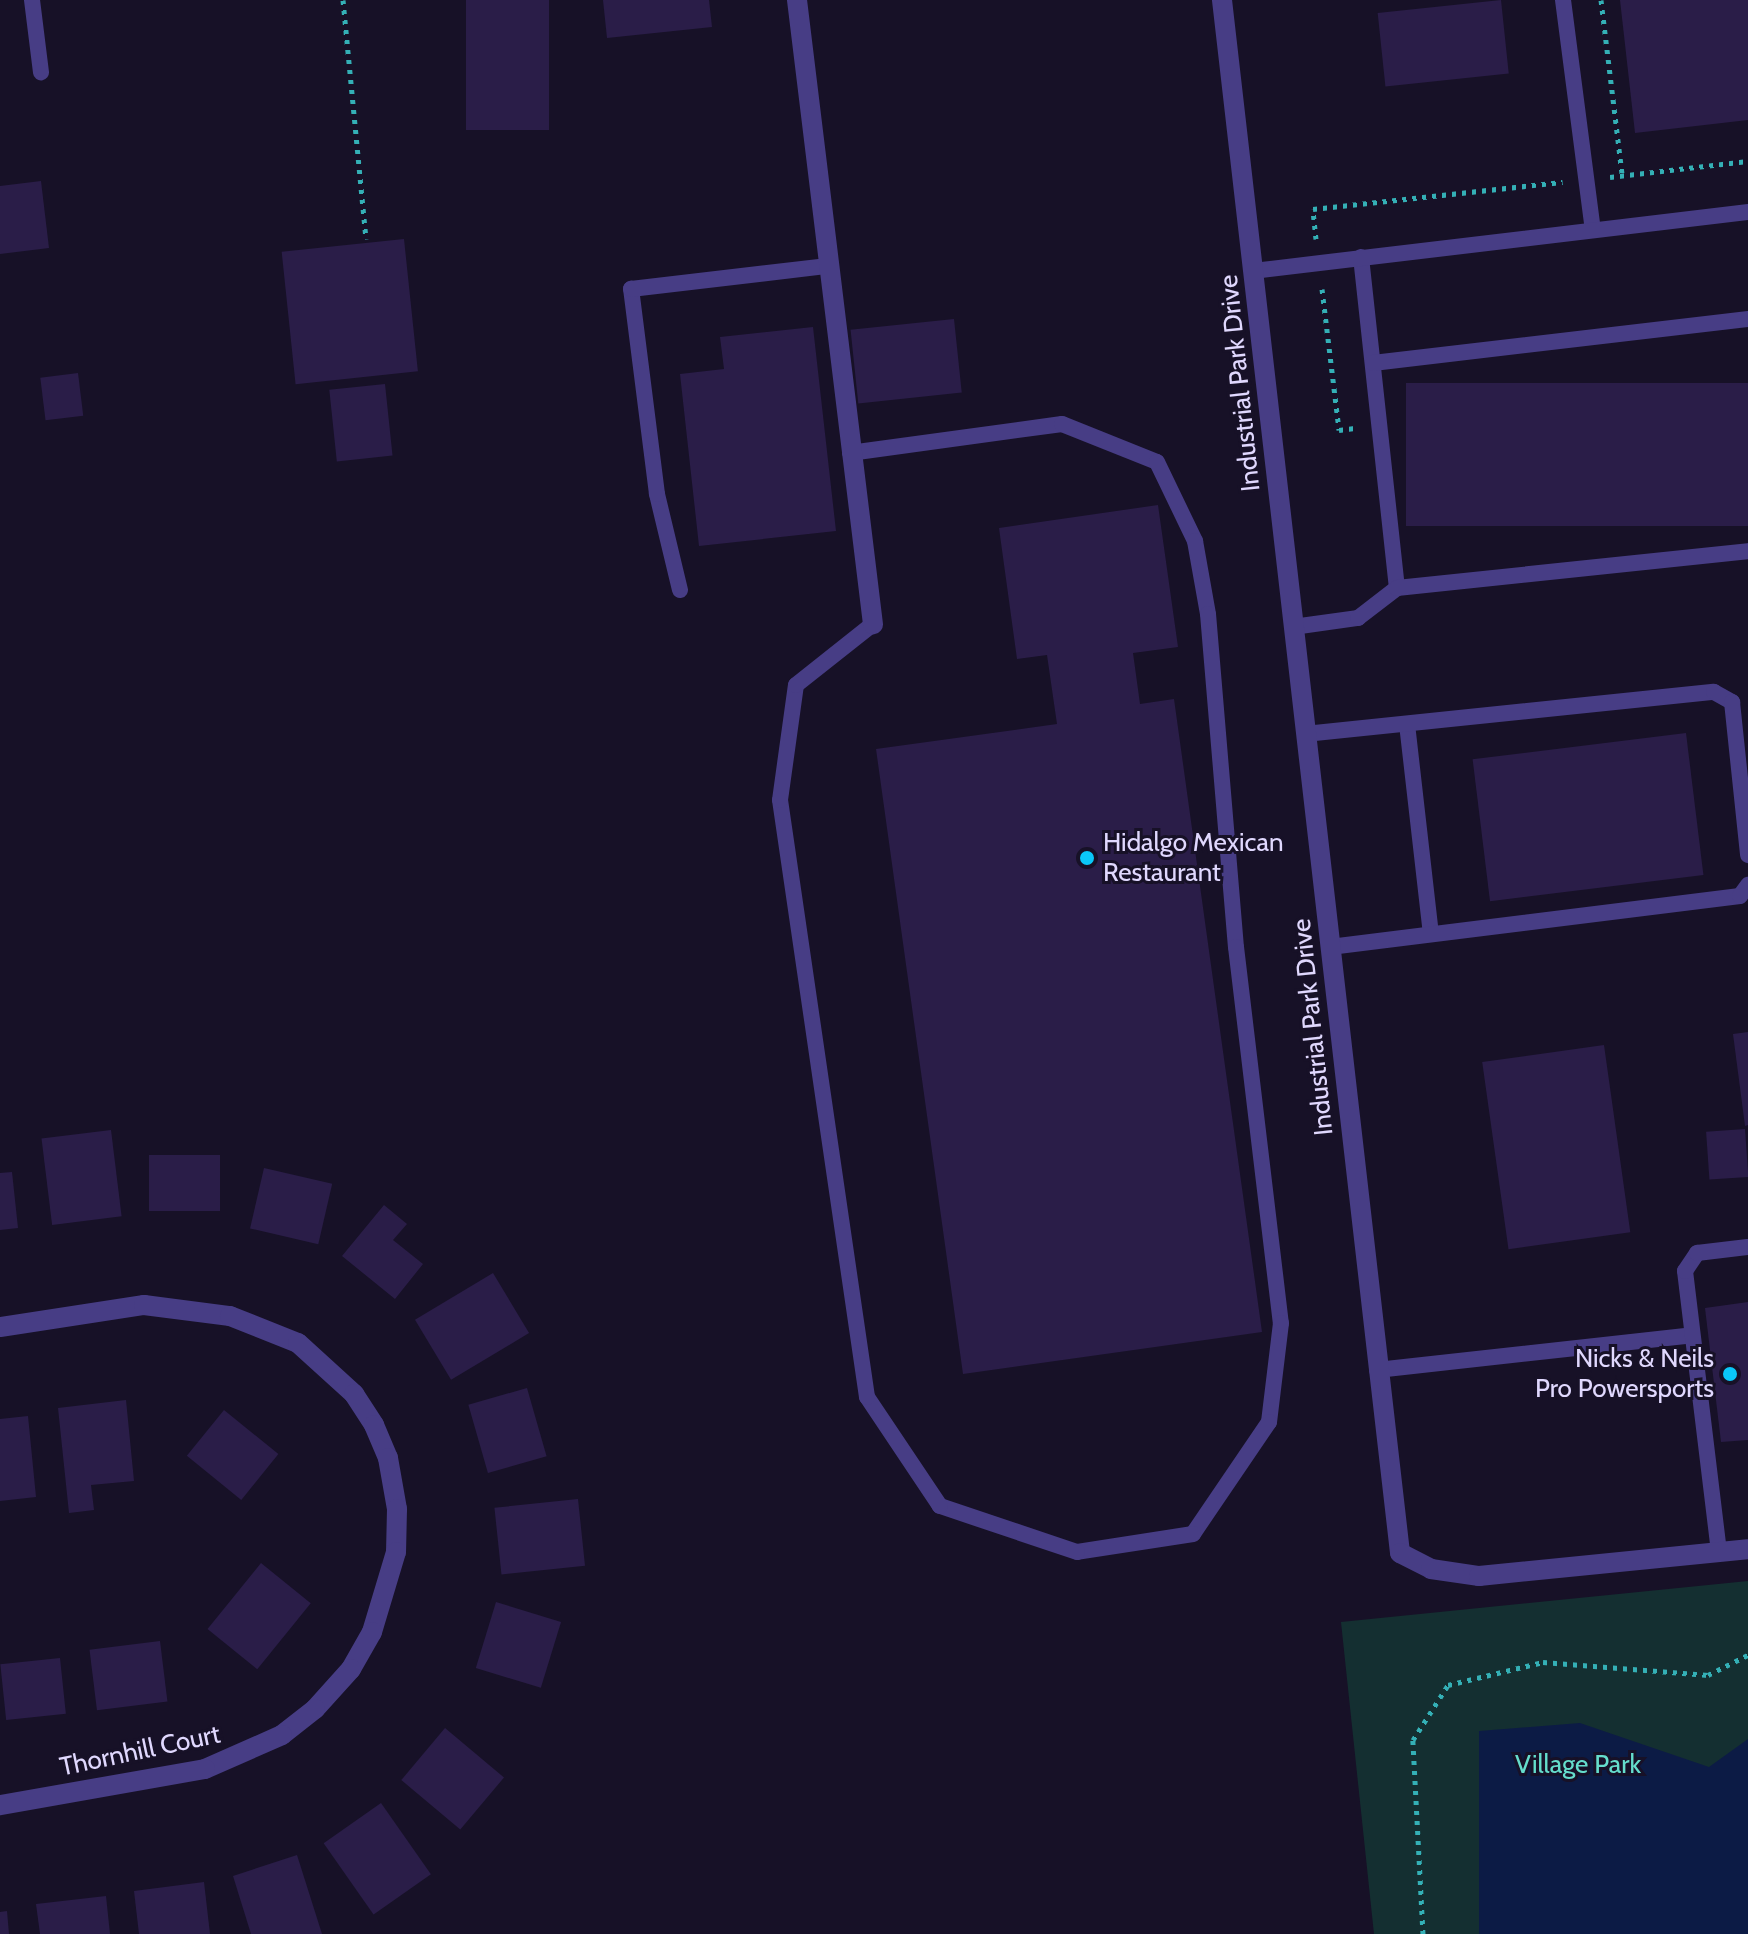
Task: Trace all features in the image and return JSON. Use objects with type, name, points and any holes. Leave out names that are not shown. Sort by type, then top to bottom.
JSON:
[{"type":"street","points":[[797,0],[826,266],[873,624]]},
{"type":"street","name":"Industrial Park Drive","points":[[1222,0],[1400,1553],[1431,1569],[1479,1576],[1748,1549]]},
{"type":"street","name":"Thornhill Court","points":[[0,1327],[144,1305],[230,1316],[298,1343],[354,1394],[374,1425],[388,1458],[397,1509],[396,1552],[372,1632],[351,1669],[315,1709],[282,1735],[205,1769],[0,1805]]},
{"type":"lane","points":[[32,0],[41,72]]},
{"type":"lane","points":[[1563,0],[1593,230]]},
{"type":"lane","points":[[1253,271],[1748,212]]},
{"type":"lane","points":[[1361,257],[1397,588]]},
{"type":"lane","points":[[680,590],[657,494],[631,289],[826,266]]},
{"type":"lane","points":[[1373,363],[1748,319]]},
{"type":"lane","points":[[850,453],[1062,424],[1157,462],[1195,541],[1208,614],[1236,947],[1281,1323],[1269,1422],[1193,1534],[1077,1552],[940,1506],[867,1397],[780,800],[796,685],[873,624]]},
{"type":"lane","points":[[1293,627],[1358,618],[1397,588],[1748,551]]},
{"type":"lane","points":[[1305,734],[1714,692],[1732,702],[1748,855]]},
{"type":"lane","points":[[1407,724],[1431,934]]},
{"type":"lane","points":[[1330,947],[1740,896],[1748,885]]},
{"type":"lane","points":[[1719,1552],[1685,1271],[1697,1253],[1748,1247]]},
{"type":"lane","points":[[1377,1370],[1692,1335]]},
{"type":"path","points":[[343,0],[366,239]]},
{"type":"path","points":[[1601,0],[1622,174]]},
{"type":"path","points":[[1609,177],[1748,161]]},
{"type":"path","points":[[1316,244],[1313,209],[1568,181]]},
{"type":"path","points":[[1322,289],[1339,430],[1356,428]]},
{"type":"path","points":[[1423,1934],[1413,1740],[1448,1685],[1543,1662],[1708,1675],[1748,1655]]},
{"type":"green space","name":"Village Park","points":[[1748,1581],[1748,1934],[1374,1934],[1341,1622]]},
{"type":"water","points":[[1580,1723],[1709,1767],[1748,1739],[1748,1934],[1479,1934],[1479,1731]]},
{"type":"building","points":[[466,0],[549,0],[549,130],[466,130]]},
{"type":"building","points":[[603,0],[709,0],[712,27],[607,38]]},
{"type":"building","points":[[1501,0],[1509,74],[1385,87],[1378,13]]},
{"type":"building","points":[[1620,0],[1748,0],[1748,120],[1635,133]]},
{"type":"building","points":[[41,181],[49,248],[0,254],[0,186]]},
{"type":"building","points":[[404,239],[418,371],[296,384],[282,252]]},
{"type":"building","points":[[954,319],[962,393],[858,403],[851,330]]},
{"type":"building","points":[[813,327],[836,531],[699,546],[680,374],[724,369],[720,337]]},
{"type":"building","points":[[78,373],[83,416],[46,420],[40,378]]},
{"type":"building","points":[[1406,383],[1748,383],[1748,526],[1406,526]]},
{"type":"building","points":[[385,384],[393,456],[337,461],[329,390]]},
{"type":"building","points":[[1158,505],[1178,647],[1133,653],[1140,704],[1174,699],[1262,1332],[963,1374],[876,749],[1057,724],[1047,655],[1017,659],[999,528]]},
{"type":"building","points":[[1686,733],[1703,875],[1490,901],[1473,759]]},
{"type":"building","points":[[1748,1032],[1748,1125],[1745,1126],[1733,1034]]},
{"type":"building","points":[[1604,1045],[1630,1232],[1509,1249],[1482,1062]]},
{"type":"building","points":[[1745,1129],[1748,1177],[1709,1180],[1706,1132]]},
{"type":"building","points":[[111,1130],[122,1216],[52,1225],[42,1139]]},
{"type":"building","points":[[149,1155],[220,1155],[220,1211],[149,1211]]},
{"type":"building","points":[[264,1168],[332,1184],[318,1244],[250,1228]]},
{"type":"building","points":[[12,1172],[18,1228],[0,1230],[0,1173]]},
{"type":"building","points":[[384,1205],[407,1224],[393,1240],[423,1264],[395,1299],[342,1256]]},
{"type":"building","points":[[493,1273],[529,1333],[451,1380],[415,1320]]},
{"type":"building","name":"Nicks & Neils Pro Powersports","points":[[1748,1302],[1748,1440],[1721,1442],[1705,1308]]},
{"type":"building","points":[[527,1388],[547,1456],[488,1473],[468,1405]]},
{"type":"building","points":[[126,1400],[134,1481],[91,1485],[94,1510],[69,1513],[58,1408]]},
{"type":"building","points":[[224,1410],[278,1454],[241,1500],[187,1456]]},
{"type":"building","points":[[28,1416],[36,1497],[0,1501],[0,1419]]},
{"type":"building","points":[[578,1499],[585,1566],[501,1574],[494,1508]]},
{"type":"building","points":[[261,1563],[311,1603],[257,1669],[208,1629]]},
{"type":"building","points":[[496,1602],[561,1622],[541,1688],[476,1668]]},
{"type":"building","points":[[160,1641],[167,1702],[97,1710],[90,1650]]},
{"type":"building","points":[[60,1658],[66,1714],[6,1720],[0,1664]]},
{"type":"building","points":[[445,1728],[504,1777],[460,1830],[401,1780]]},
{"type":"building","points":[[381,1803],[431,1874],[374,1914],[324,1843]]},
{"type":"building","points":[[297,1855],[322,1934],[251,1934],[233,1876]]},
{"type":"building","points":[[204,1882],[210,1934],[139,1934],[134,1891]]},
{"type":"building","points":[[106,1896],[110,1934],[40,1934],[36,1904]]},
{"type":"building","points":[[7,1911],[9,1934],[0,1934],[0,1912]]},
{"type":"place","name":"Hidalgo Mexican Restaurant","points":[[1087,858]]},
{"type":"place","name":"Nicks & Neils Pro Powersports","points":[[1730,1374]]}]
